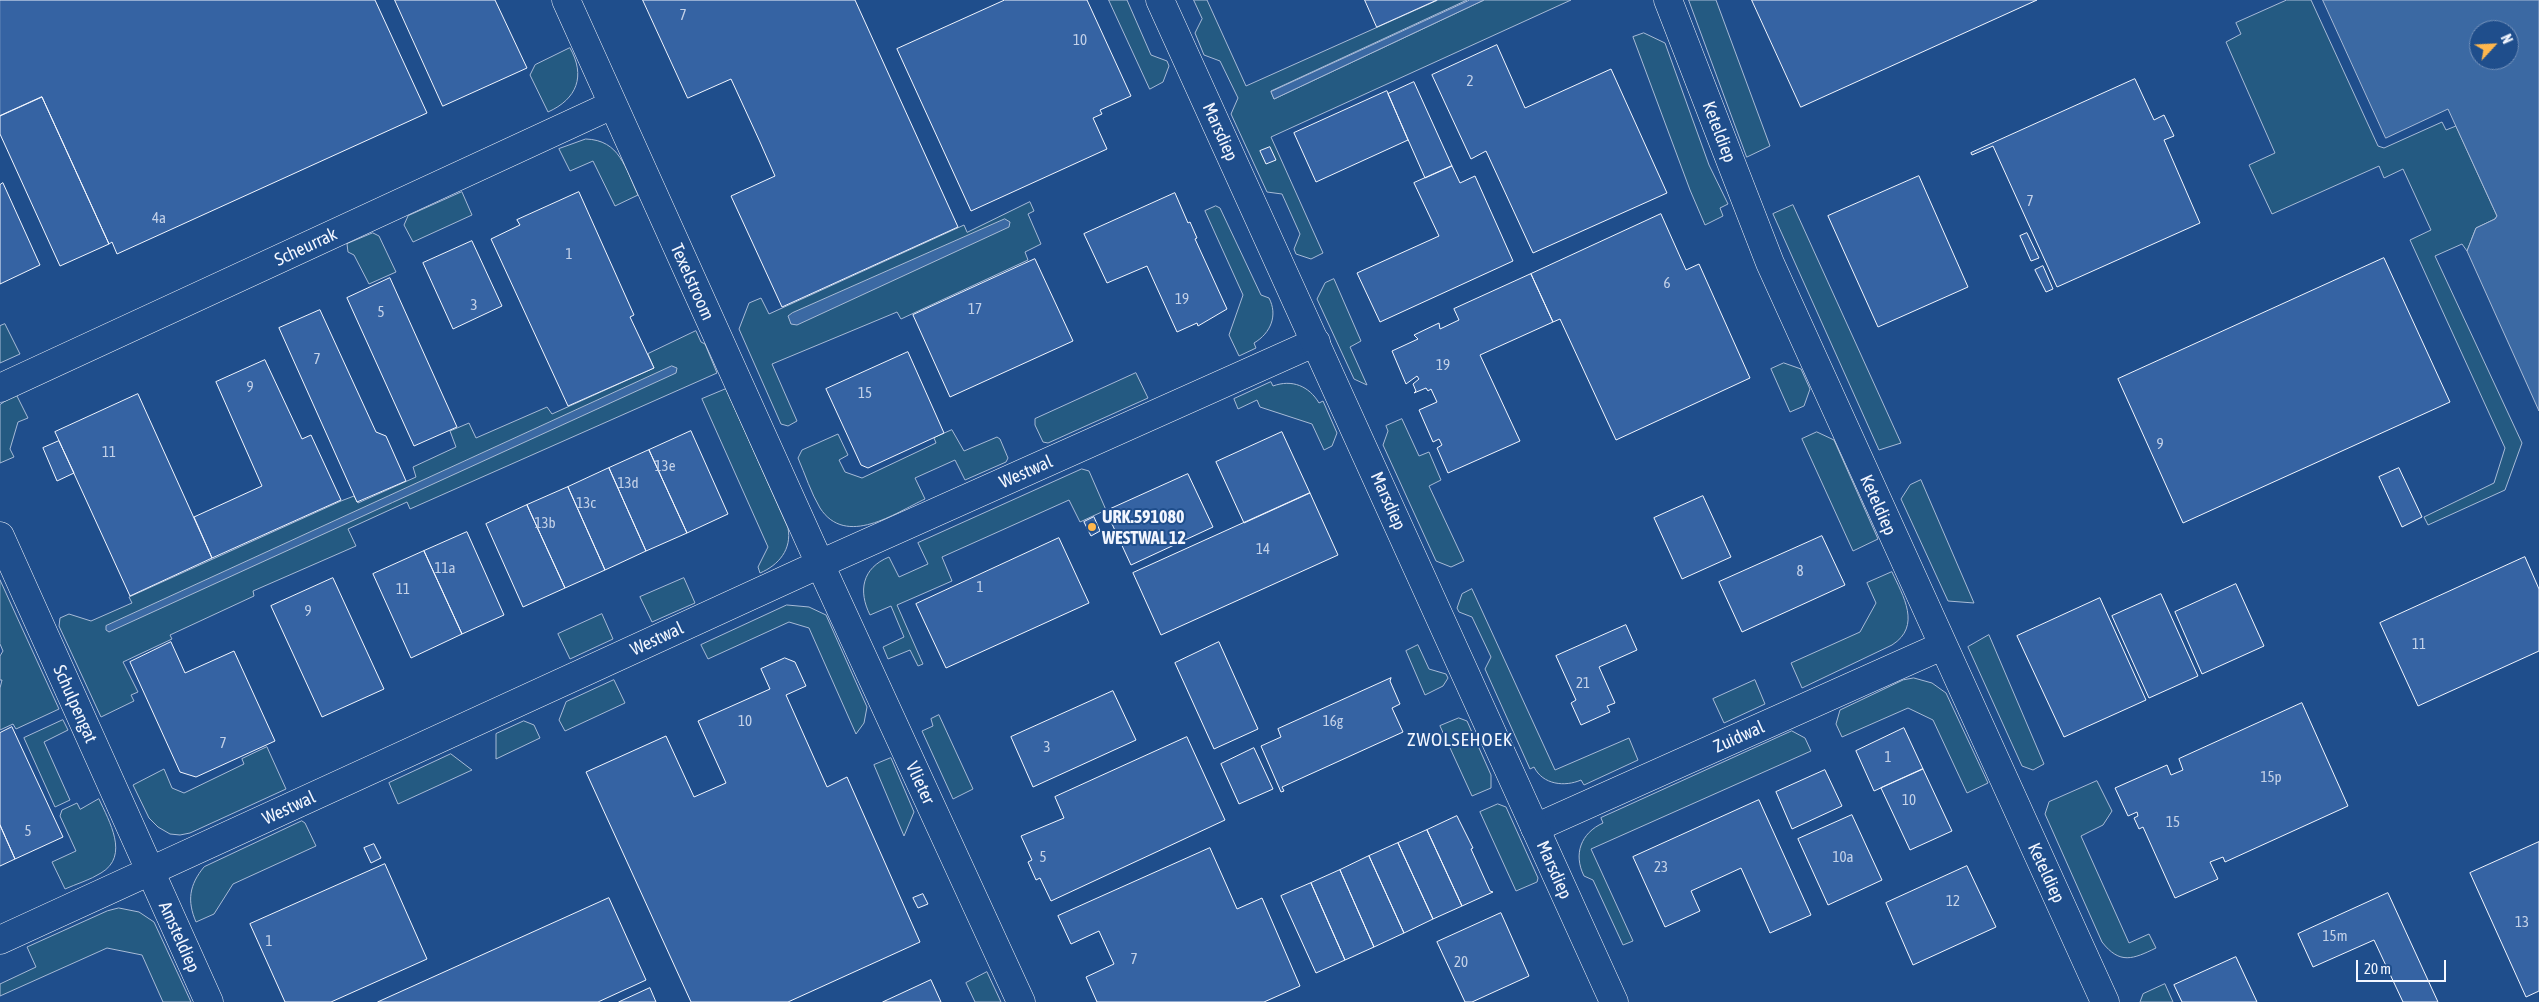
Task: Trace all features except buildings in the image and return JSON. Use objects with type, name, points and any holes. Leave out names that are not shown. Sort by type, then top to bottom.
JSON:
[{"type":"street","name":"Texelstroom","points":[[566,0],[612,106],[820,564]]},
{"type":"street","name":"Marsdiep","points":[[1160,0],[1614,1002]]},
{"type":"street","name":"Keteldiep","points":[[1668,0],[1770,262],[1942,646],[2105,1002]]},
{"type":"street","name":"Scheurrak","points":[[0,388],[612,106]]},
{"type":"street","name":"Westwal","points":[[0,940],[820,564],[1316,342]]},
{"type":"street","name":"Schulpengat","points":[[0,536],[150,872]]},
{"type":"street","name":"Vlieter","points":[[820,564],[1021,1002]]},
{"type":"street","name":"Zuidwal","points":[[1536,828],[1942,646]]},
{"type":"street","name":"Amsteldiep","points":[[150,872],[208,1002]]},
{"type":"shaded area","points":[[1109,0],[1127,0],[1151,55],[1167,61],[1169,66],[1163,82],[1150,89]]},
{"type":"shaded area","points":[[1194,0],[1207,0],[1246,86],[1438,0],[1467,0],[1271,91],[1274,99],[1484,0],[1571,0],[1271,137],[1323,253],[1311,259],[1296,254],[1294,249],[1300,234],[1282,194],[1267,192],[1231,114],[1238,98],[1220,61],[1204,55],[1195,33],[1202,19]]},
{"type":"shaded area","points":[[1470,0],[1484,0],[1274,99],[1271,92]]},
{"type":"shaded area","points":[[1689,0],[1716,0],[1770,146],[1747,157]]},
{"type":"shaded area","points":[[2287,0],[2311,0],[2378,146],[2384,148],[2442,122],[2446,130],[2456,126],[2497,216],[2495,219],[2476,228],[2467,251],[2462,244],[2435,256],[2522,443],[2505,490],[2428,525],[2424,517],[2494,483],[2505,448],[2410,240],[2431,230],[2403,169],[2384,178],[2379,166],[2272,214],[2249,165],[2275,153],[2226,42],[2241,34],[2236,23]]},
{"type":"shaded area","points":[[2323,0],[2539,0],[2539,411],[2467,251],[2476,228],[2495,219],[2497,216],[2448,109],[2386,138]]},
{"type":"shaded area","points":[[1644,33],[1665,43],[1709,165],[1728,204],[1720,208],[1723,216],[1705,225],[1633,37]]},
{"type":"shaded area","points":[[570,48],[577,68],[576,86],[566,100],[548,112],[530,75],[535,65]]},
{"type":"shaded area","points":[[586,139],[607,144],[614,150],[625,166],[638,195],[615,206],[593,161],[570,171],[559,149]]},
{"type":"shaded area","points":[[462,192],[472,215],[413,242],[404,225],[408,216]]},
{"type":"shaded area","points":[[1030,202],[1034,211],[1028,214],[1041,244],[1025,252],[1028,260],[901,319],[897,312],[772,364],[797,421],[788,426],[781,424],[739,329],[749,303],[761,298],[769,314],[964,225],[967,232]]},
{"type":"shaded area","points":[[1793,205],[1901,443],[1879,450],[1773,214]]},
{"type":"shaded area","points":[[1216,206],[1220,208],[1261,295],[1269,298],[1272,304],[1273,317],[1269,329],[1254,343],[1256,348],[1239,356],[1229,335],[1243,295],[1205,211]]},
{"type":"shaded area","points":[[1005,219],[1010,222],[1009,227],[797,325],[791,324],[788,316],[792,313]]},
{"type":"shaded area","points":[[373,233],[379,236],[396,272],[369,284],[354,255],[348,252],[347,244]]},
{"type":"shaded area","points":[[1334,279],[1361,341],[1350,347],[1367,385],[1354,379],[1317,299],[1325,283]]},
{"type":"shaded area","points":[[5,324],[20,354],[0,363],[0,326]]},
{"type":"shaded area","points":[[696,331],[701,342],[705,344],[717,373],[410,509],[407,502],[348,529],[356,546],[253,591],[254,596],[170,635],[172,639],[123,662],[138,692],[131,695],[134,701],[101,717],[59,626],[60,618],[69,614],[91,621],[132,603],[129,597],[341,501],[354,496],[358,503],[416,477],[413,467],[456,447],[450,431],[469,423],[476,438],[547,407],[552,414],[654,368],[648,354]]},
{"type":"shaded area","points":[[1784,363],[1801,369],[1810,389],[1804,406],[1790,412],[1771,369]]},
{"type":"shaded area","points":[[672,366],[677,368],[676,373],[109,632],[106,630],[106,626]]},
{"type":"shaded area","points":[[1136,373],[1148,398],[1048,443],[1043,442],[1035,425],[1035,419]]},
{"type":"shaded area","points":[[1271,382],[1273,386],[1287,383],[1305,388],[1319,403],[1323,401],[1337,433],[1332,446],[1324,450],[1312,424],[1260,407],[1257,400],[1238,409],[1234,399]]},
{"type":"shaded area","points":[[726,389],[788,528],[788,543],[783,555],[773,566],[760,573],[758,567],[768,547],[702,399]]},
{"type":"shaded area","points":[[16,394],[28,418],[18,422],[10,449],[14,457],[0,463],[0,405]]},
{"type":"shaded area","points":[[1402,419],[1419,456],[1429,452],[1441,480],[1429,486],[1464,561],[1451,567],[1436,561],[1383,445],[1388,431],[1386,426]]},
{"type":"shaded area","points":[[952,430],[964,451],[997,437],[1000,439],[1008,458],[1006,462],[965,480],[955,460],[915,478],[925,499],[871,524],[843,525],[831,520],[820,508],[798,458],[802,450],[838,434],[848,455],[839,460],[845,472],[862,478],[936,443],[934,438]]},
{"type":"shaded area","points":[[1817,432],[1834,440],[1878,539],[1853,551],[1802,439]]},
{"type":"shaded area","points":[[1082,469],[1089,471],[1106,510],[1080,522],[1069,500],[942,557],[952,581],[897,605],[923,664],[918,666],[910,650],[888,659],[883,647],[904,637],[891,606],[870,615],[866,606],[864,597],[865,581],[873,567],[889,557],[899,577],[928,564],[918,543]]},
{"type":"shaded area","points":[[1921,480],[1974,603],[1948,601],[1901,499],[1910,485]]},
{"type":"shaded area","points":[[1892,572],[1907,610],[1908,620],[1906,629],[1901,637],[1892,645],[1802,688],[1791,663],[1860,632],[1876,603],[1867,583]]},
{"type":"shaded area","points":[[684,578],[695,603],[652,622],[640,597]]},
{"type":"shaded area","points":[[0,580],[59,709],[16,729],[13,724],[0,730],[0,688],[2,680],[0,680],[0,656],[3,651],[0,644]]},
{"type":"shaded area","points":[[1472,589],[1555,770],[1629,738],[1638,760],[1584,785],[1581,780],[1561,784],[1555,783],[1543,778],[1534,767],[1530,769],[1485,669],[1491,657],[1472,617],[1459,612],[1457,608],[1462,594]]},
{"type":"shaded area","points":[[787,605],[809,607],[826,615],[867,707],[864,723],[856,734],[809,628],[789,622],[708,659],[701,645]]},
{"type":"shaded area","points":[[602,614],[613,639],[570,659],[558,634]]},
{"type":"shaded area","points":[[1989,635],[2044,764],[2033,770],[2022,766],[1968,647]]},
{"type":"shaded area","points":[[1418,645],[1429,669],[1446,674],[1448,678],[1443,686],[1425,695],[1406,651]]},
{"type":"shaded area","points":[[1914,678],[1932,683],[1946,693],[1988,783],[1967,793],[1933,720],[1908,708],[1842,737],[1836,724],[1840,710],[1903,680]]},
{"type":"shaded area","points":[[614,680],[625,703],[565,731],[559,720],[566,702]]},
{"type":"shaded area","points":[[1755,680],[1765,704],[1724,723],[1713,699]]},
{"type":"shaded area","points":[[939,715],[973,789],[953,799],[922,731],[933,726],[931,719]]},
{"type":"shaded area","points":[[1459,718],[1467,721],[1491,775],[1491,788],[1472,796],[1440,726]]},
{"type":"shaded area","points":[[63,720],[68,730],[44,742],[70,800],[55,807],[24,738]]},
{"type":"shaded area","points":[[524,721],[534,725],[540,738],[496,759],[496,734]]},
{"type":"shaded area","points":[[1792,731],[1805,738],[1811,751],[1591,849],[1633,941],[1623,945],[1593,880],[1584,876],[1581,868],[1579,852],[1584,838],[1595,827],[1603,823],[1601,818]]},
{"type":"shaded area","points":[[267,747],[286,789],[190,833],[170,834],[158,827],[149,818],[133,785],[164,769],[172,788],[184,793],[244,764],[242,759]]},
{"type":"shaded area","points":[[451,754],[472,770],[398,804],[389,783]]},
{"type":"shaded area","points":[[891,758],[914,812],[904,836],[874,765]]},
{"type":"shaded area","points":[[2097,781],[2112,811],[2103,825],[2081,836],[2129,943],[2149,934],[2156,948],[2134,957],[2121,957],[2102,942],[2045,814],[2049,802]]},
{"type":"shaded area","points":[[99,799],[115,838],[116,848],[114,857],[110,866],[101,873],[65,889],[52,862],[76,851],[60,816],[62,810],[77,803],[80,809]]},
{"type":"shaded area","points":[[1498,804],[1506,807],[1538,878],[1537,882],[1516,891],[1480,812]]},
{"type":"shaded area","points":[[302,821],[305,823],[316,846],[233,884],[214,914],[196,922],[191,907],[191,893],[195,880],[204,867]]},
{"type":"shaded area","points":[[119,908],[139,912],[154,922],[191,1002],[163,1002],[142,955],[107,948],[0,996],[0,984],[36,967],[27,947],[107,911]]},
{"type":"shaded area","points":[[987,972],[1001,1002],[975,1002],[966,983]]},
{"type":"shaded area","points":[[2165,984],[2173,1002],[2140,1002],[2143,994]]},
{"type":"place","name":"URK.591080 WESTWAL 12","points":[[1092,527]]},
{"type":"district","name":"ZWOLSEHOEK","points":[[1460,740]]}]
